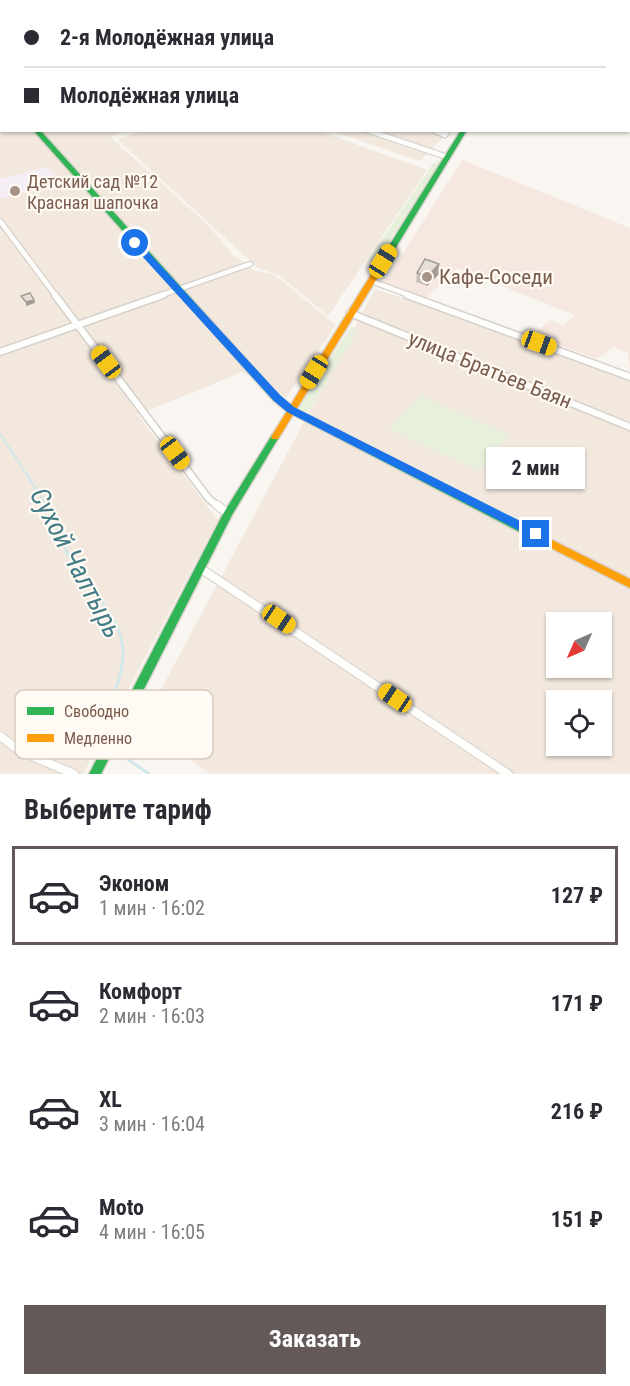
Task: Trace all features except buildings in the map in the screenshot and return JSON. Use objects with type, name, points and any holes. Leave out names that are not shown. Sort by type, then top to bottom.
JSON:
[{"type":"street","points":[[38,132],[177,290],[276,398],[291,410],[630,584]]},
{"type":"street","points":[[373,132],[447,157]]},
{"type":"street","points":[[138,690],[228,514],[463,132]]},
{"type":"street","points":[[0,221],[209,499],[228,514]]},
{"type":"street","points":[[0,352],[250,264]]},
{"type":"street","points":[[371,281],[630,377]]},
{"type":"street","name":"улица Братьев Баян","points":[[350,313],[630,428]]},
{"type":"street","points":[[200,568],[508,774]]},
{"type":"street","points":[[0,736],[15,747]]},
{"type":"street","points":[[39,759],[75,774]]},
{"type":"street","points":[[95,774],[104,759]]},
{"type":"shaded area","points":[[0,132],[120,132],[110,137],[207,224],[232,254],[253,270],[275,275],[336,325],[286,398],[242,372],[138,415],[218,520],[128,690],[15,690],[15,759],[91,759],[83,774],[0,774]]},
{"type":"shaded area","points":[[139,132],[322,132],[427,170],[328,316],[279,275],[258,268],[118,140]]},
{"type":"shaded area","points":[[336,132],[438,132],[445,135],[420,161]]},
{"type":"shaded area","points":[[462,160],[630,228],[630,372],[628,353],[614,347],[597,359],[533,335],[550,320],[563,326],[575,315],[457,268],[427,298],[384,283]]},
{"type":"shaded area","name":"Детский сад №12 Красная шапочка","points":[[46,167],[61,182],[0,199],[0,179]]},
{"type":"shaded area","points":[[375,289],[458,316],[630,382],[630,774],[210,774],[190,759],[213,759],[213,690],[161,690]]},
{"type":"green space","points":[[439,160],[440,162],[374,265],[368,260],[432,165]]},
{"type":"green space","points":[[352,326],[358,330],[308,412],[298,410],[298,406]]},
{"type":"green space","points":[[421,396],[509,435],[480,471],[389,429]]},
{"type":"waterway","name":"Сухой Чалтырь","points":[[0,434],[48,506]]},
{"type":"waterway","name":"Сухой Чалтырь","points":[[48,506],[67,553],[107,609],[119,632],[123,657],[115,690]]},
{"type":"waterway","name":"Сухой Чалтырь","points":[[127,759],[149,774]]},
{"type":"traffic: fast","points":[[38,132],[276,398],[291,410],[534,535]]},
{"type":"traffic: fast","points":[[380,267],[463,132]]},
{"type":"traffic: fast","points":[[138,690],[228,514],[275,437]]},
{"type":"traffic: fast","points":[[95,774],[103,759]]},
{"type":"traffic: slow","points":[[275,437],[380,267]]},
{"type":"traffic: slow","points":[[534,535],[630,584]]},
{"type":"place","name":"Детский сад №12 Красная шапочка","points":[[15,191]]},
{"type":"place","name":"Кафе-Соседи","points":[[427,277]]},
{"type":"route","points":[[135,243],[276,398],[291,410],[536,534]]}]
